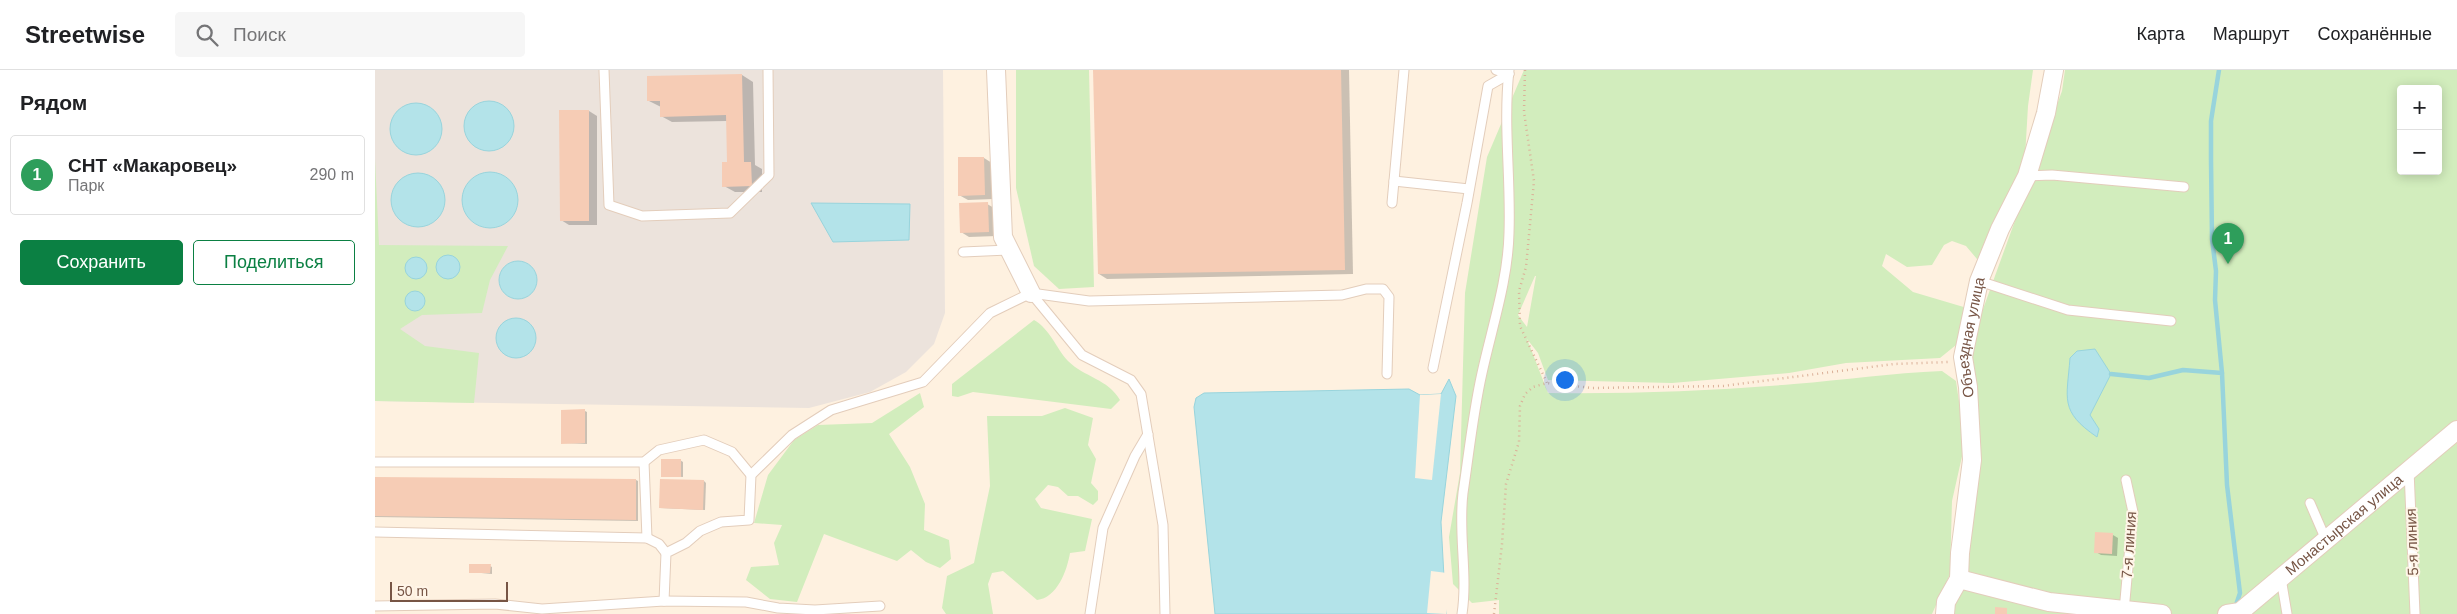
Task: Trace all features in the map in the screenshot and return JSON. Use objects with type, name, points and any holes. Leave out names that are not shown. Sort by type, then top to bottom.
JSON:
[{"type":"street","points":[[996,70],[1003,237],[1031,293]]},
{"type":"street","name":"Объездная улица","points":[[1945,614],[1946,602],[1959,579],[1960,552],[1972,460],[1969,387],[1963,357],[1979,281],[2000,229],[2027,176],[2046,114],[2054,70]]},
{"type":"street","name":"Монастырская улица","points":[[2227,614],[2240,612],[2457,430]]},
{"type":"street","points":[[1959,579],[2048,608],[2161,614]]},
{"type":"lane","points":[[605,70],[609,205],[642,216],[730,213],[769,175],[768,70]]},
{"type":"lane","points":[[1391,203],[1404,70]]},
{"type":"lane","points":[[1496,70],[1509,72]]},
{"type":"lane","points":[[1433,368],[1488,86],[1509,72]]},
{"type":"lane","points":[[1462,614],[1464,600],[1461,528],[1463,496],[1481,376],[1504,278],[1509,233],[1505,141],[1509,72]]},
{"type":"lane","points":[[2027,176],[2052,175],[2184,187]]},
{"type":"lane","points":[[1394,180],[1469,189]]},
{"type":"lane","points":[[963,252],[1008,250]]},
{"type":"lane","points":[[1979,281],[2068,310],[2171,321]]},
{"type":"lane","points":[[751,475],[792,436],[831,410],[923,382],[990,312],[1031,293],[1089,301],[1342,295],[1366,288],[1383,289],[1389,298],[1387,374]]},
{"type":"lane","points":[[1031,293],[1082,355],[1131,380],[1141,394],[1163,525],[1165,614]]},
{"type":"lane","points":[[1090,614],[1103,528],[1135,456],[1148,434]]},
{"type":"lane","points":[[375,462],[644,462],[659,450],[704,440],[732,452],[751,475],[749,520],[721,522],[700,531],[686,543],[665,553]]},
{"type":"lane","points":[[644,462],[647,538]]},
{"type":"lane","name":"5-я линия","points":[[2409,470],[2415,614]]},
{"type":"lane","name":"7-я линия","points":[[2124,611],[2133,512],[2126,480]]},
{"type":"lane","points":[[2310,503],[2326,540]]},
{"type":"lane","points":[[375,532],[647,538],[659,544],[665,553],[664,601]]},
{"type":"lane","points":[[2281,577],[2287,614]]},
{"type":"lane","points":[[375,606],[495,604],[541,611],[664,601],[746,602],[815,612],[880,606]]},
{"type":"path","points":[[1525,70],[1523,106],[1534,186],[1529,220],[1526,267],[1519,291],[1520,326],[1547,383]]},
{"type":"path","points":[[1494,614],[1502,544],[1506,484],[1519,442],[1520,406],[1525,394],[1533,387],[1547,383],[1592,388],[1723,386],[1894,364],[1948,362],[1963,357]]},
{"type":"shaded area","points":[[375,70],[943,70],[945,313],[934,344],[906,372],[870,392],[809,408],[375,401]]},
{"type":"green space","points":[[1016,70],[1089,70],[1094,287],[1059,289],[1034,266],[1016,188]]},
{"type":"green space","points":[[1524,70],[2033,70],[2028,106],[2024,174],[1982,265],[1966,246],[1952,241],[1944,245],[1932,265],[1907,267],[1886,254],[1882,266],[1913,292],[1967,308],[1956,345],[1940,358],[1846,363],[1789,373],[1672,383],[1548,380],[1538,353],[1527,339],[1548,393],[1733,388],[1942,371],[1956,381],[1965,443],[1952,501],[1950,574],[1932,614],[1499,614],[1499,600],[1472,603],[1453,584],[1449,537],[1460,473],[1465,293],[1487,157]],"holes":[[[1536,276],[1527,327],[1518,315]]]},
{"type":"green space","points":[[2065,70],[2457,70],[2457,614],[1952,614],[1968,565],[1966,356],[2062,91]]},
{"type":"green space","points":[[375,159],[379,245],[508,246],[490,280],[482,313],[422,315],[400,329],[425,346],[479,353],[474,403],[375,401]]},
{"type":"green space","points":[[1034,320],[1049,334],[1068,361],[1109,387],[1115,393],[1120,400],[1111,409],[973,392],[958,397],[952,396],[952,384]]},
{"type":"green space","points":[[920,393],[924,407],[889,434],[910,467],[925,504],[924,530],[949,540],[951,559],[940,568],[926,562],[911,550],[897,561],[824,534],[797,602],[770,599],[746,580],[751,567],[779,565],[774,543],[782,525],[754,523],[768,475],[794,440],[818,425],[872,423]]},
{"type":"green space","points":[[1065,408],[1093,418],[1088,445],[1096,459],[1091,483],[1098,491],[1098,500],[1093,505],[1078,496],[1068,496],[1058,487],[1048,485],[1035,499],[1041,508],[1092,519],[1085,551],[1070,553],[1060,582],[1044,598],[1037,600],[1003,571],[992,573],[988,584],[993,614],[946,614],[942,608],[947,576],[974,563],[990,486],[987,416],[1042,416]]},
{"type":"water","points":[[484,101],[494,101],[507,108],[514,121],[514,131],[507,144],[494,151],[484,151],[475,147],[468,140],[464,131],[464,121],[468,112],[475,105]]},
{"type":"water","points":[[411,103],[421,103],[431,107],[438,114],[442,129],[438,144],[431,151],[421,155],[411,155],[401,151],[394,144],[390,134],[390,124],[394,114],[401,107]]},
{"type":"water","points":[[490,172],[501,174],[510,180],[516,189],[518,200],[516,211],[510,220],[501,226],[490,228],[479,226],[470,220],[464,211],[462,200],[464,189],[470,180],[479,174]]},
{"type":"water","points":[[418,173],[428,175],[437,181],[443,190],[445,200],[443,210],[437,219],[428,225],[418,227],[408,225],[399,219],[393,210],[391,200],[393,190],[399,181],[408,175]]},
{"type":"water","points":[[811,203],[910,204],[909,240],[833,242]]},
{"type":"water","points":[[448,255],[456,259],[460,267],[456,275],[448,279],[440,275],[436,267],[440,259]]},
{"type":"water","points":[[416,257],[424,260],[427,268],[424,276],[416,279],[408,276],[405,268],[408,260]]},
{"type":"water","points":[[518,261],[532,266],[537,280],[532,294],[518,299],[504,294],[499,280],[504,266]]},
{"type":"water","points":[[415,291],[422,294],[425,301],[422,308],[415,311],[408,308],[405,301],[408,294]]},
{"type":"water","points":[[516,318],[530,324],[536,338],[530,352],[516,358],[502,352],[496,338],[502,324]]},
{"type":"water","points":[[2095,349],[2111,374],[2090,415],[2099,429],[2097,437],[2076,419],[2068,403],[2067,394],[2070,358],[2077,351]]},
{"type":"water","points":[[1449,379],[1456,396],[1441,522],[1446,614],[1215,614],[1194,407],[1196,398],[1204,393],[1409,389],[1420,395],[1441,394]]},
{"type":"pier","points":[[1441,394],[1432,480],[1415,478],[1420,395]]},
{"type":"pier","points":[[1431,571],[1447,573],[1449,599],[1446,614],[1427,613]]},
{"type":"building","points":[[1093,70],[1341,70],[1345,270],[1098,274]]},
{"type":"building","points":[[742,74],[744,162],[751,162],[752,186],[722,187],[722,162],[727,162],[726,115],[660,117],[660,101],[647,101],[647,76]]},
{"type":"building","points":[[559,110],[589,110],[589,221],[560,221]]},
{"type":"building","points":[[958,157],[984,157],[985,195],[958,196]]},
{"type":"building","points":[[988,202],[989,232],[960,233],[959,203]]},
{"type":"building","points":[[585,409],[585,443],[561,444],[561,410]]},
{"type":"building","points":[[661,459],[681,459],[681,477],[661,477]]},
{"type":"building","points":[[375,477],[636,479],[636,520],[375,516]]},
{"type":"building","points":[[660,479],[704,480],[703,510],[659,508]]},
{"type":"building","points":[[2095,532],[2113,533],[2112,554],[2094,553]]},
{"type":"building","points":[[469,564],[491,564],[490,573],[469,573]]},
{"type":"building","points":[[1995,607],[2007,608],[2007,614],[1995,614]]},
{"type":"waterway","points":[[2219,70],[2211,121],[2211,160],[2212,239],[2216,271],[2215,300],[2222,373]]},
{"type":"waterway","points":[[2111,374],[2149,378],[2183,370],[2222,373],[2227,485],[2240,593],[2236,605]]},
{"type":"place","name":"СНТ «Макаровец»","points":[[2228,264]]}]
